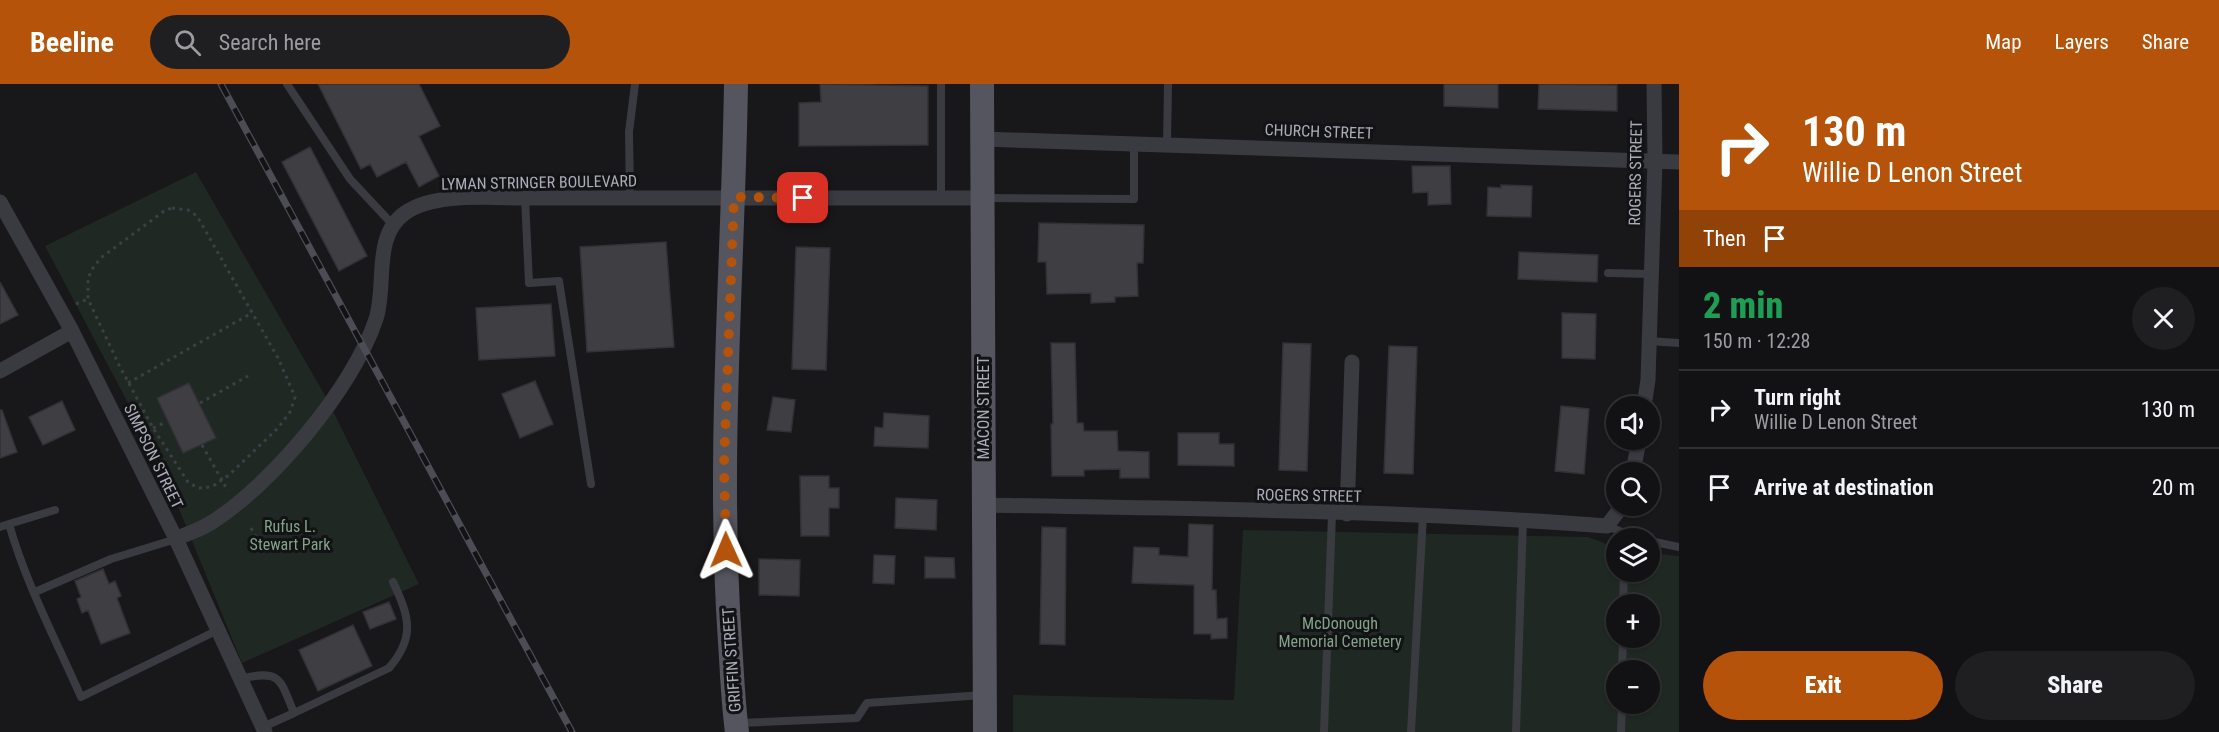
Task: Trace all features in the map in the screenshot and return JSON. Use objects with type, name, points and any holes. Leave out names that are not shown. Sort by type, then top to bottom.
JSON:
[{"type":"main road","name":"GRIFFIN STREET","points":[[736,84],[724,464],[727,593],[736,727]]},
{"type":"main road","name":"MACON STREET","points":[[982,84],[985,732]]},
{"type":"street","name":"ROGERS STREET","points":[[1646,396],[1648,380],[1655,161],[1654,84]]},
{"type":"street","name":"CHURCH STREET","points":[[982,139],[1134,142],[1679,162]]},
{"type":"street","name":"LYMAN STRINGER BOULEVARD","points":[[393,225],[405,213],[430,202],[455,199],[982,198]]},
{"type":"street","name":"SIMPSON STREET","points":[[0,202],[72,331],[176,539],[264,730]]},
{"type":"street","points":[[176,539],[208,524],[271,473],[335,397],[364,347],[377,318],[384,251],[393,225]]},
{"type":"street","points":[[0,371],[72,331]]},
{"type":"street","points":[[1347,514],[1352,362]]},
{"type":"street","name":"ROGERS STREET","points":[[984,505],[1523,519],[1607,526]]},
{"type":"street","points":[[1607,526],[1614,516]]},
{"type":"lane","points":[[287,84],[350,179],[393,225]]},
{"type":"lane","points":[[630,198],[629,132],[635,84]]},
{"type":"lane","points":[[941,84],[941,198]]},
{"type":"lane","points":[[1167,144],[1168,84]]},
{"type":"lane","points":[[982,198],[1134,199],[1134,142]]},
{"type":"lane","points":[[525,198],[529,283],[559,281],[591,484]]},
{"type":"lane","points":[[1608,273],[1651,274]]},
{"type":"lane","points":[[1648,341],[1679,343]]},
{"type":"lane","points":[[0,527],[55,510]]},
{"type":"lane","points":[[1324,732],[1332,514]]},
{"type":"lane","points":[[1411,732],[1424,516]]},
{"type":"lane","points":[[1516,732],[1523,519]]},
{"type":"lane","points":[[9,524],[15,546],[34,592],[81,697],[218,630]]},
{"type":"lane","points":[[34,592],[111,559],[176,539]]},
{"type":"lane","points":[[1660,544],[1679,547]]},
{"type":"lane","points":[[264,730],[389,668],[399,657],[409,628],[406,613],[393,582]]},
{"type":"lane","points":[[240,679],[270,675],[281,682],[294,714]]},
{"type":"lane","points":[[736,727],[857,718],[867,703],[984,695]]},
{"type":"lane","points":[[1621,732],[1622,714]]},
{"type":"path","points":[[180,208],[188,210],[197,216],[278,358],[295,398],[294,404],[278,428],[230,475],[213,486],[204,488],[188,482],[153,428],[128,383],[88,299],[88,278],[102,257],[164,211],[180,208]]},
{"type":"path","points":[[71,305],[88,299]]},
{"type":"path","points":[[128,383],[252,313]]},
{"type":"path","points":[[200,403],[248,376]]},
{"type":"path","points":[[153,428],[166,422]]},
{"type":"path","points":[[202,445],[231,495]]},
{"type":"path","points":[[251,528],[257,539]]},
{"type":"green space","name":"Rufus L. Stewart Park","points":[[196,172],[326,397],[419,584],[242,663],[179,509],[130,407],[45,246]]},
{"type":"green space","name":"McDonough Memorial Cemetery","points":[[1243,530],[1588,537],[1606,544],[1606,582],[1660,582],[1660,554],[1679,556],[1679,732],[1013,732],[1013,695],[1234,700]]},
{"type":"building","points":[[318,84],[419,84],[440,126],[419,136],[439,176],[419,187],[406,162],[377,177],[370,164],[361,169]]},
{"type":"building","points":[[820,84],[928,86],[928,145],[799,146],[799,103],[821,102]]},
{"type":"building","points":[[1444,84],[1498,84],[1498,108],[1444,106]]},
{"type":"building","points":[[1539,84],[1617,85],[1617,111],[1538,109]]},
{"type":"building","points":[[310,147],[367,256],[339,271],[282,162]]},
{"type":"building","points":[[1412,166],[1450,166],[1451,204],[1428,205],[1428,192],[1413,193]]},
{"type":"building","points":[[1501,185],[1532,186],[1531,217],[1487,216],[1488,187],[1501,188]]},
{"type":"building","points":[[1039,223],[1144,225],[1143,263],[1137,263],[1138,296],[1115,297],[1115,302],[1091,303],[1091,293],[1047,294],[1046,262],[1038,262]]},
{"type":"building","points":[[666,242],[674,347],[587,352],[580,247]]},
{"type":"building","points":[[796,247],[830,248],[826,370],[792,369]]},
{"type":"building","points":[[1519,252],[1598,255],[1597,282],[1518,279]]},
{"type":"building","points":[[0,282],[18,315],[0,324]]},
{"type":"building","points":[[551,304],[555,356],[479,360],[476,308]]},
{"type":"building","points":[[1562,313],[1596,314],[1595,359],[1562,358]]},
{"type":"building","points":[[1051,343],[1075,343],[1077,423],[1083,423],[1084,431],[1117,431],[1118,451],[1149,452],[1149,478],[1120,478],[1120,469],[1084,470],[1084,476],[1052,476]]},
{"type":"building","points":[[1283,343],[1311,344],[1307,471],[1279,470]]},
{"type":"building","points":[[1389,346],[1417,347],[1413,474],[1384,473]]},
{"type":"building","points":[[535,381],[553,424],[520,438],[502,394]]},
{"type":"building","points":[[189,383],[216,438],[183,453],[157,398]]},
{"type":"building","points":[[773,397],[795,400],[791,432],[767,430]]},
{"type":"building","points":[[62,401],[75,430],[43,445],[29,417]]},
{"type":"building","points":[[1561,406],[1589,409],[1584,474],[1555,471]]},
{"type":"building","points":[[0,410],[2,410],[17,452],[0,458]]},
{"type":"building","points":[[884,413],[929,416],[928,448],[874,446],[875,427],[883,428]]},
{"type":"building","points":[[1178,433],[1219,433],[1219,444],[1234,444],[1234,466],[1178,465]]},
{"type":"building","points":[[800,476],[829,476],[829,488],[839,488],[839,508],[829,508],[829,536],[801,536]]},
{"type":"building","points":[[896,498],[937,500],[936,530],[895,528]]},
{"type":"building","points":[[1189,524],[1213,525],[1212,590],[1216,590],[1217,619],[1227,618],[1227,638],[1211,639],[1211,634],[1194,634],[1194,585],[1132,583],[1134,547],[1159,548],[1159,555],[1188,557]]},
{"type":"building","points":[[1042,527],[1066,528],[1065,645],[1040,644]]},
{"type":"building","points":[[874,555],[895,556],[894,584],[873,583]]},
{"type":"building","points":[[925,557],[954,558],[955,578],[925,578]]},
{"type":"building","points":[[759,559],[800,560],[799,596],[759,595]]},
{"type":"building","points":[[103,569],[109,584],[115,581],[121,596],[117,598],[130,633],[101,644],[88,610],[82,613],[77,599],[81,597],[75,581]]},
{"type":"building","points":[[389,602],[396,619],[370,629],[363,612]]},
{"type":"building","points":[[353,625],[372,666],[318,691],[299,650]]},
{"type":"railway","points":[[221,84],[572,732]]},
{"type":"route","points":[[726,550],[724,464],[734,197],[803,198]]}]
